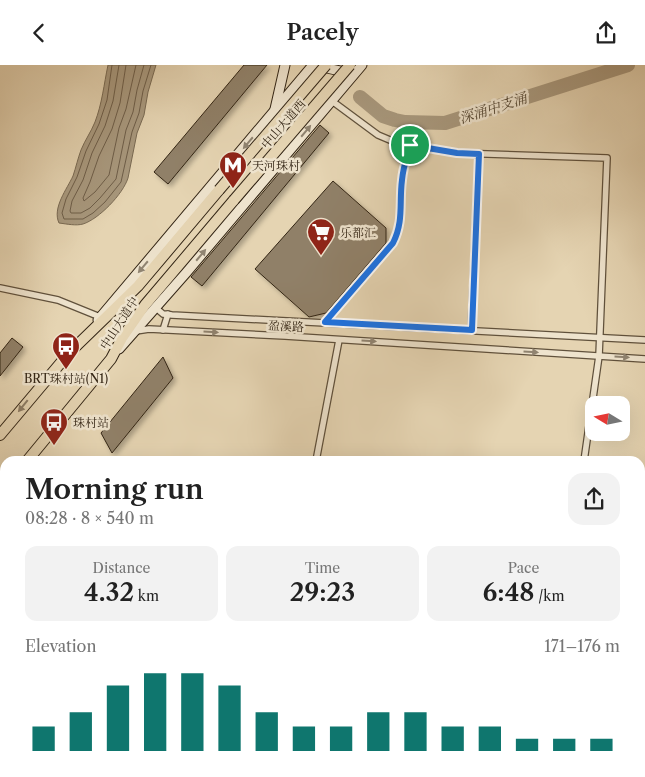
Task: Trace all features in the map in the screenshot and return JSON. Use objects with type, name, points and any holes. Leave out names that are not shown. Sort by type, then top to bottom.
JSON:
[{"type":"highway","name":"中山大道西","points":[[219,190],[326,65]]},
{"type":"highway","name":"中山大道西","points":[[234,200],[350,68]]},
{"type":"highway","name":"中山大道中","points":[[0,435],[78,343],[138,286],[219,190]]},
{"type":"highway","name":"中山大道中","points":[[31,456],[111,359],[122,338],[145,305],[234,200]]},
{"type":"main road","points":[[274,112],[285,65]]},
{"type":"main road","points":[[78,343],[313,65],[350,68],[362,65]]},
{"type":"main road","points":[[111,359],[332,101],[350,68]]},
{"type":"main road","points":[[262,127],[278,124],[285,128],[290,137],[287,153]]},
{"type":"street","points":[[332,101],[378,135],[397,143],[457,153],[606,158],[599,356],[585,456]]},
{"type":"street","points":[[325,322],[393,243],[399,232],[402,180],[410,145]]},
{"type":"street","points":[[472,330],[479,154]]},
{"type":"street","points":[[0,288],[58,300],[100,317]]},
{"type":"street","name":"盈溪路","points":[[156,308],[163,314],[645,340]]},
{"type":"street","points":[[163,330],[168,314]]},
{"type":"street","name":"盈溪路","points":[[135,332],[149,329],[338,339],[645,359]]},
{"type":"street","points":[[317,456],[338,339]]},
{"type":"water","points":[[108,65],[156,65],[144,115],[137,133],[128,178],[116,198],[96,217],[80,225],[59,223],[57,211],[73,176],[83,146],[95,122]]},
{"type":"building","points":[[244,65],[267,65],[168,184],[154,172]]},
{"type":"building","points":[[320,125],[329,133],[202,286],[191,277]]},
{"type":"building","name":"乐都汇","points":[[333,181],[386,228],[386,243],[326,313],[309,317],[255,269]]},
{"type":"building","points":[[12,338],[23,347],[0,376],[0,353]]},
{"type":"building","points":[[163,357],[173,378],[112,453],[101,433]]},
{"type":"waterway","name":"深涌中支涌","points":[[360,97],[383,116],[395,120],[445,123],[628,65]]},
{"type":"place","name":"天河珠村","points":[[233,189]]},
{"type":"place","name":"乐都汇","points":[[321,256]]},
{"type":"place","name":"BRT珠村站(N1)","points":[[66,370]]},
{"type":"place","name":"珠村站","points":[[54,446]]},
{"type":"route","points":[[410,145],[457,153],[479,154],[472,330],[325,322],[393,243],[399,232],[402,180],[410,145]]}]
